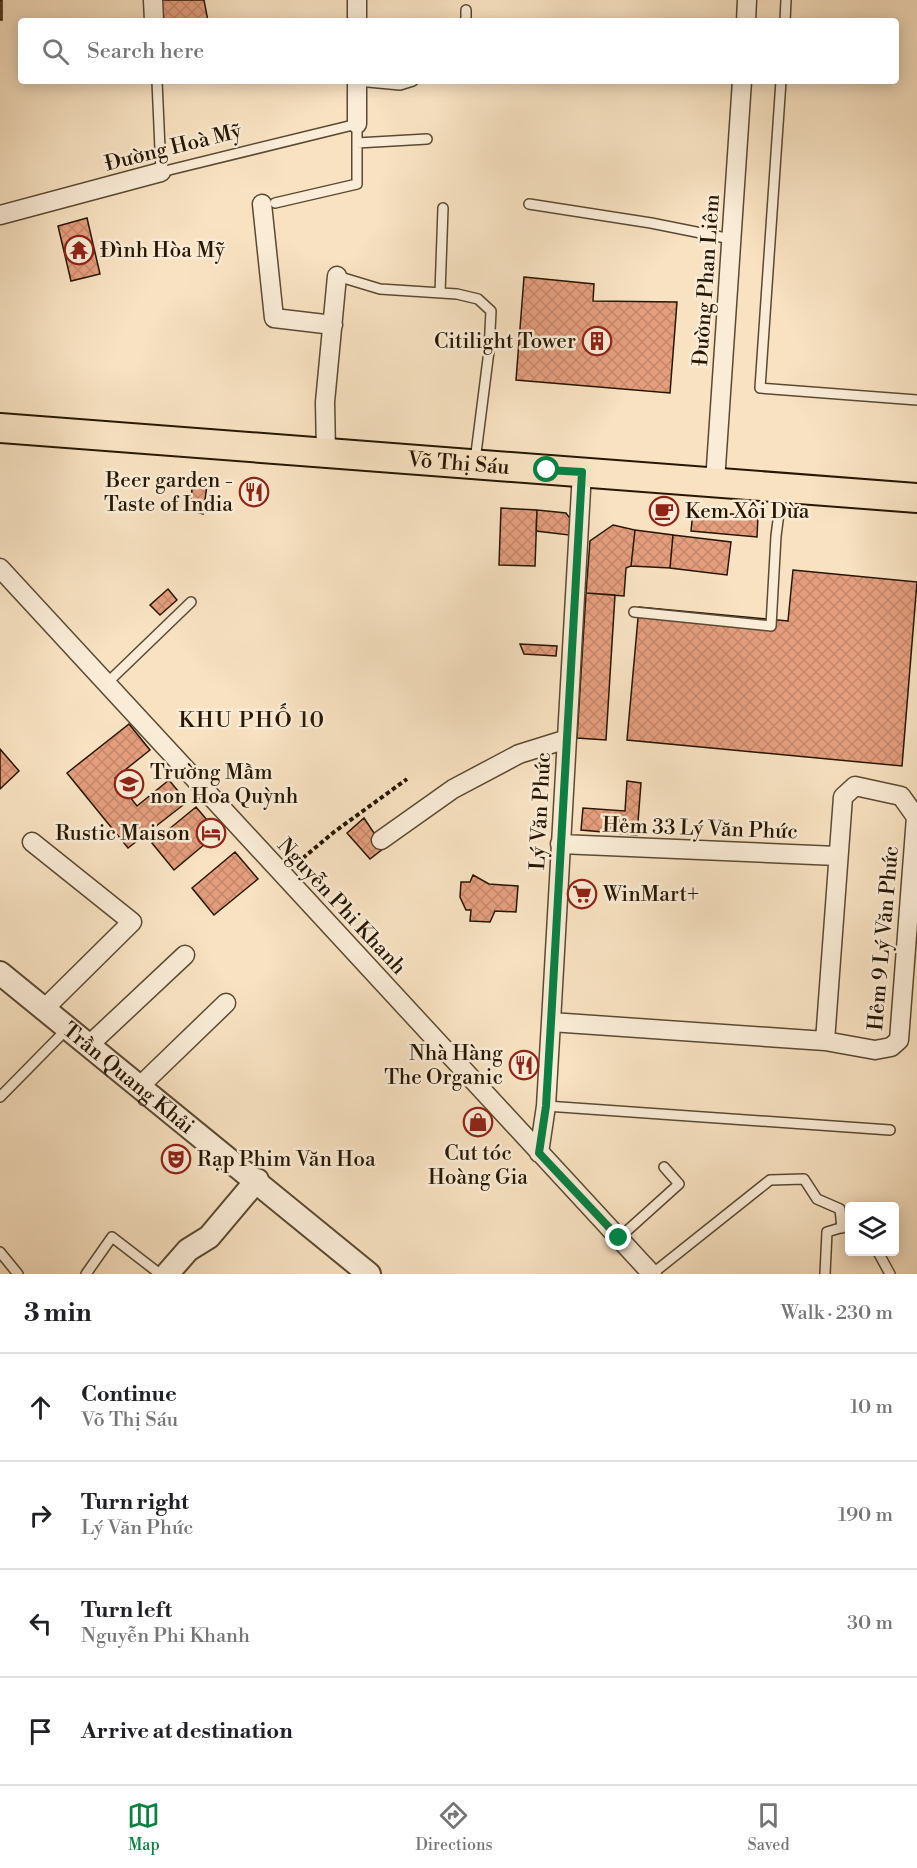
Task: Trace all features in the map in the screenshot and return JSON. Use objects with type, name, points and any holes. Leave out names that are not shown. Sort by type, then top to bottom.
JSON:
[{"type":"main road","name":"Võ Thị Sáu","points":[[0,428],[917,498]]},
{"type":"street","points":[[153,0],[154,18]]},
{"type":"street","points":[[357,0],[357,18]]},
{"type":"street","points":[[746,18],[747,0]]},
{"type":"street","points":[[357,84],[357,124]]},
{"type":"street","name":"Đường Phan Liêm","points":[[715,483],[742,84]]},
{"type":"street","name":"Đường Hoà Mỹ","points":[[0,215],[161,172]]},
{"type":"street","points":[[268,204],[274,318],[333,325]]},
{"type":"street","points":[[326,453],[325,402],[337,276]]},
{"type":"street","name":"Lý Văn Phức","points":[[539,1153],[546,1106],[582,472]]},
{"type":"street","name":"Nguyễn Phi Khanh","points":[[0,568],[652,1274]]},
{"type":"street","points":[[381,840],[453,789],[519,754],[567,739]]},
{"type":"street","name":"Hẻm 9 Lý Văn Phức","points":[[551,1022],[825,1041],[875,1050],[891,1047],[899,1040],[916,818],[901,796],[855,786],[846,792],[840,814],[837,856]]},
{"type":"street","points":[[32,842],[132,922],[43,1010]]},
{"type":"street","name":"Hẻm 33 Lý Văn Phức","points":[[560,844],[837,856]]},
{"type":"street","points":[[825,1041],[837,856]]},
{"type":"street","points":[[88,1046],[186,955]]},
{"type":"street","name":"Trần Quang Khải","points":[[0,973],[138,1087],[252,1176],[369,1274]]},
{"type":"street","points":[[138,1087],[226,1003]]},
{"type":"street","points":[[167,1274],[188,1251],[209,1237],[252,1176]]},
{"type":"lane","points":[[785,18],[786,0]]},
{"type":"lane","points":[[466,10],[466,18]]},
{"type":"lane","points":[[156,84],[161,172]]},
{"type":"lane","points":[[781,84],[760,388],[917,400]]},
{"type":"lane","points":[[268,204],[357,184],[357,124]]},
{"type":"lane","name":"Đường Hoà Mỹ","points":[[161,172],[357,124]]},
{"type":"lane","points":[[357,143],[427,139]]},
{"type":"lane","points":[[529,204],[731,239]]},
{"type":"lane","points":[[440,293],[443,208]]},
{"type":"lane","points":[[337,276],[380,289],[440,293],[478,299],[491,311],[489,351],[475,465]]},
{"type":"lane","points":[[634,612],[771,626],[776,536],[783,488]]},
{"type":"lane","points":[[106,684],[191,602]]},
{"type":"lane","points":[[0,1097],[67,1029]]},
{"type":"lane","points":[[546,1106],[890,1130]]},
{"type":"lane","points":[[619,1238],[679,1184],[664,1167]]},
{"type":"lane","points":[[652,1274],[770,1180],[804,1179],[816,1198],[840,1209],[845,1224]]},
{"type":"lane","points":[[825,1274],[827,1232],[845,1227]]},
{"type":"lane","points":[[86,1274],[112,1237],[160,1274]]},
{"type":"lane","points":[[0,1252],[18,1274]]},
{"type":"lane","points":[[881,1256],[890,1274]]},
{"type":"path","points":[[283,875],[334,832],[407,779]]},
{"type":"building","points":[[0,0],[2,0],[2,20],[0,20]]},
{"type":"building","points":[[161,0],[204,0],[207,18],[164,18]]},
{"type":"building","name":"Đình Hòa Mỹ","points":[[87,218],[100,274],[71,281],[58,226]]},
{"type":"building","name":"Citilight Tower","points":[[524,277],[594,284],[593,301],[677,302],[670,393],[516,380]]},
{"type":"building","points":[[193,478],[208,478],[203,514],[190,510]]},
{"type":"building","points":[[501,508],[537,510],[535,566],[499,565]]},
{"type":"building","points":[[537,510],[566,513],[571,520],[569,535],[536,531]]},
{"type":"building","points":[[693,511],[758,516],[757,537],[691,531]]},
{"type":"building","points":[[613,525],[635,530],[631,566],[626,568],[624,596],[586,593],[590,541]]},
{"type":"building","points":[[635,530],[673,535],[670,568],[631,566]]},
{"type":"building","points":[[673,535],[731,542],[727,575],[670,568]]},
{"type":"building","points":[[793,570],[917,582],[902,766],[627,740],[639,607],[788,621]]},
{"type":"building","points":[[168,589],[177,600],[160,615],[150,605]]},
{"type":"building","points":[[586,593],[615,595],[606,740],[577,738]]},
{"type":"building","points":[[520,644],[557,646],[556,656],[524,654]]},
{"type":"building","name":"Trường Mầm non Hoa Quỳnh","points":[[129,724],[150,750],[115,778],[137,806],[169,780],[187,802],[128,848],[67,773]]},
{"type":"building","points":[[0,749],[19,771],[0,789]]},
{"type":"building","points":[[627,781],[641,783],[637,835],[581,830],[583,808],[625,811]]},
{"type":"building","points":[[196,807],[218,833],[174,870],[152,843]]},
{"type":"building","points":[[364,818],[384,848],[370,859],[347,833]]},
{"type":"building","points":[[235,852],[258,879],[214,915],[192,888]]},
{"type":"building","points":[[473,875],[489,884],[518,886],[516,912],[495,911],[490,922],[470,921],[471,910],[466,910],[460,897],[461,882],[470,882]]},
{"type":"place","name":"Đình Hòa Mỹ","points":[[79,250]]},
{"type":"place","name":"Citilight Tower","points":[[597,341]]},
{"type":"place","name":"Beer garden - Taste of India","points":[[254,492]]},
{"type":"place","name":"Kem Xôi Dừa","points":[[664,511]]},
{"type":"place","name":"Trường Mầm non Hoa Quỳnh","points":[[129,784]]},
{"type":"place","name":"Rustic Maison","points":[[211,833]]},
{"type":"place","name":"WinMart+","points":[[582,894]]},
{"type":"place","name":"Nhà Hàng The Organic","points":[[524,1065]]},
{"type":"place","name":"Cut tóc Hoàng Gia","points":[[478,1122]]},
{"type":"place","name":"Rạp Phim Văn Hoa","points":[[176,1159]]},
{"type":"district","name":"KHU PHỐ 10","points":[[252,719]]},
{"type":"route","points":[[547,470],[582,472],[546,1106],[539,1153],[619,1238]]}]
